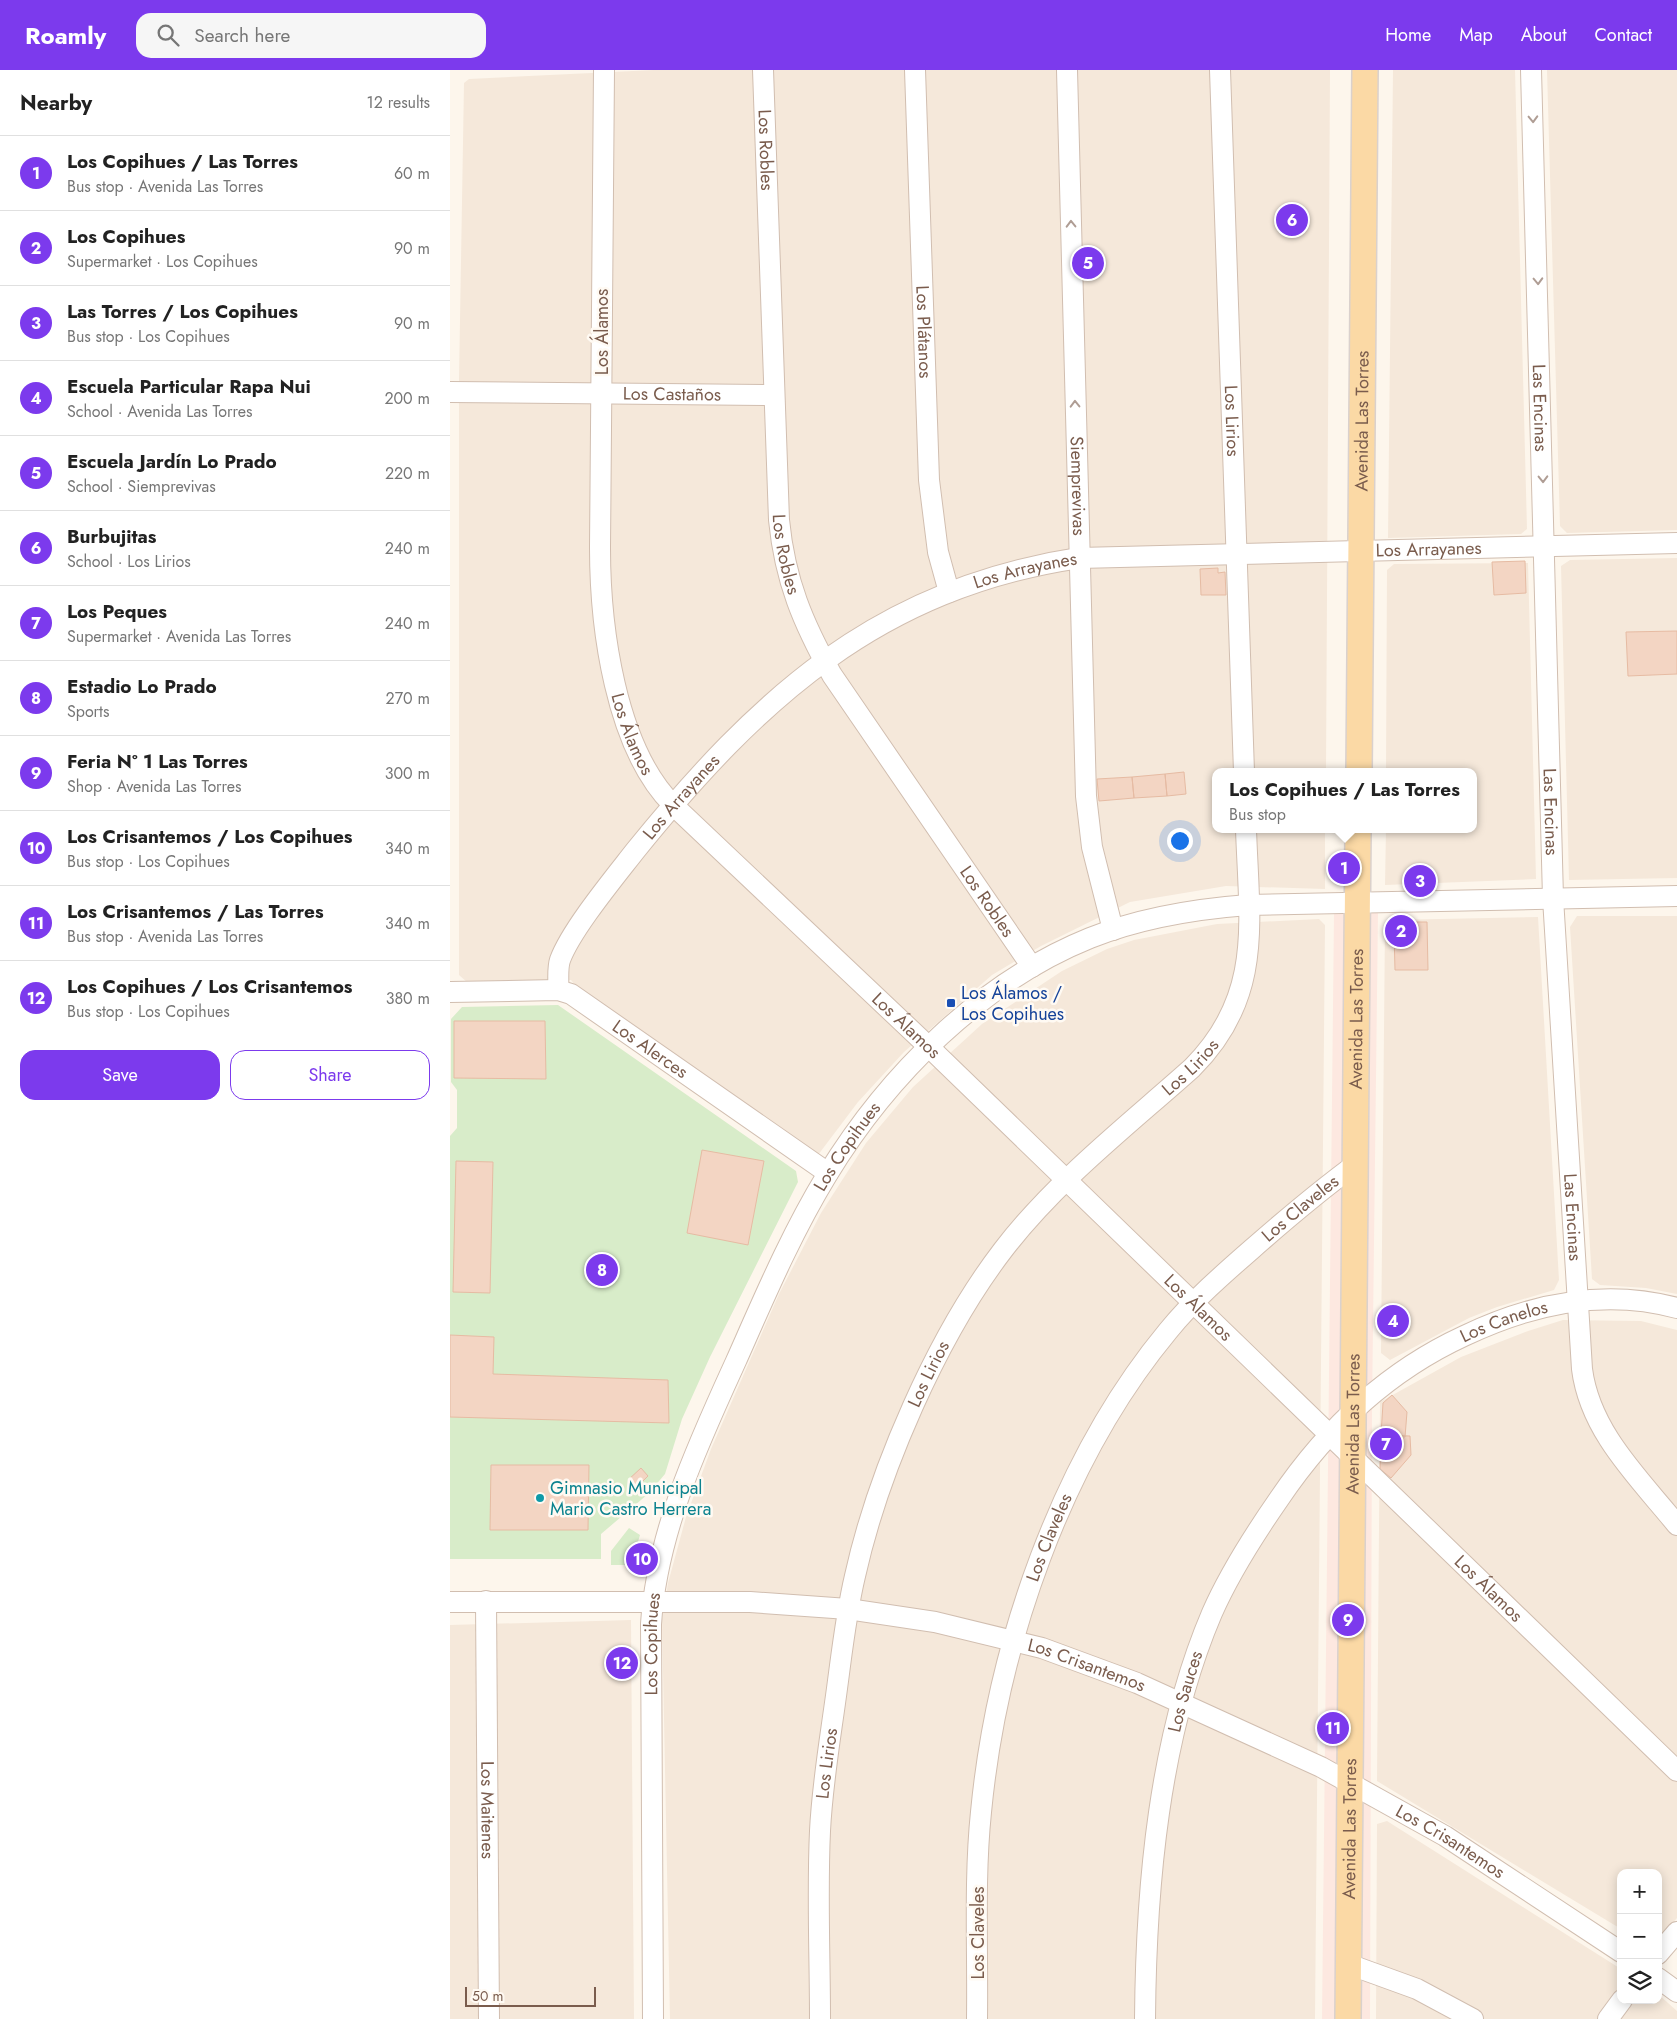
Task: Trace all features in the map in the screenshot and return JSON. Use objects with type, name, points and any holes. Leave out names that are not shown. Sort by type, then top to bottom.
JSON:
[{"type":"main road","name":"Avenida Las Torres","points":[[1359,768],[1365,70]]},
{"type":"main road","name":"Avenida Las Torres","points":[[1348,2019],[1358,833]]},
{"type":"street","name":"Los Álamos","points":[[604,70],[600,570],[606,634],[619,697],[633,740],[651,778],[661,793],[673,805],[930,1048],[1677,1771]]},
{"type":"street","name":"Los Robles","points":[[763,70],[779,520],[785,565],[799,612],[824,660],[1032,967]]},
{"type":"street","name":"Los Plátanos","points":[[915,70],[929,480],[937,544],[949,592]]},
{"type":"street","name":"Siemprevivas","points":[[1067,70],[1086,796],[1092,847],[1113,930]]},
{"type":"street","name":"Los Lirios","points":[[1220,70],[1244,768]]},
{"type":"street","name":"Las Encinas","points":[[1532,70],[1554,898],[1584,1386],[1593,1414],[1606,1435],[1677,1525]]},
{"type":"street","name":"Los Castaños","points":[[450,392],[774,395]]},
{"type":"street","name":"Los Arrayanes","points":[[558,990],[560,960],[575,934],[622,868],[673,805],[744,729],[782,693],[824,660],[887,621],[949,592],[1014,570],[1079,558],[1677,543]]},
{"type":"street","name":"Los Lirios","points":[[820,2019],[820,1830],[826,1762],[848,1609],[864,1542],[875,1506],[906,1426],[944,1345],[964,1309],[1003,1250],[1067,1180],[1204,1056],[1224,1028],[1239,998],[1246,970],[1248,905],[1246,833]]},
{"type":"street","name":"Los Copihues","points":[[653,2019],[652,1602],[662,1554],[696,1452],[769,1286],[828,1173],[872,1110],[930,1048],[979,1003],[1032,967],[1071,947],[1113,930],[1174,914],[1248,905],[1677,896]]},
{"type":"street","name":"Los Alerces","points":[[450,992],[558,990],[571,994],[828,1173]]},
{"type":"street","name":"Los Claveles","points":[[977,2019],[980,1813],[992,1734],[1014,1640],[1032,1584],[1058,1516],[1100,1431],[1146,1358],[1193,1303],[1318,1192],[1356,1164]]},
{"type":"street","name":"Los Canelos","points":[[1353,1410],[1390,1378],[1445,1345],[1500,1321],[1578,1300],[1625,1299],[1677,1308]]},
{"type":"street","name":"Los Sauces","points":[[1145,2019],[1146,1956],[1153,1869],[1167,1774],[1182,1702],[1201,1643],[1230,1577],[1287,1487],[1328,1434],[1353,1410]]},
{"type":"street","name":"Los Crisantemos","points":[[450,1602],[750,1602],[848,1609],[935,1622],[1014,1640],[1077,1660],[1182,1702],[1321,1766],[1445,1836],[1617,1949]]},
{"type":"street","name":"Los Maitenes","points":[[486,1602],[489,2019]]},
{"type":"street","points":[[1662,1949],[1677,1932]]},
{"type":"street","points":[[1348,1964],[1416,1989],[1473,2019]]},
{"type":"street","points":[[1662,1981],[1677,1992]]},
{"type":"street","points":[[1608,2019],[1619,2004]]},
{"type":"shaded area","points":[[654,70],[1330,70],[1326,768],[1212,768],[1212,833],[1325,833],[1325,889],[1226,886],[1130,902],[1041,946],[992,975],[904,1052],[858,1102],[818,1155],[578,989],[571,980],[468,983],[459,975],[459,380],[464,83],[469,79]]},
{"type":"shaded area","points":[[1393,70],[1515,70],[1527,529],[1521,534],[1388,538]]},
{"type":"shaded area","points":[[1547,70],[1677,70],[1677,530],[1567,533],[1560,526]]},
{"type":"shaded area","points":[[1677,558],[1677,878],[1569,880],[1561,566],[1570,560]]},
{"type":"shaded area","points":[[1528,563],[1536,879],[1385,885],[1386,833],[1477,833],[1477,768],[1386,768],[1387,570],[1394,564]]},
{"type":"shaded area","points":[[1378,913],[1372,1409],[1370,2019],[1322,2019],[1334,914]]},
{"type":"shaded area","points":[[1577,916],[1677,916],[1677,1294],[1646,1288],[1600,1285],[1592,1279],[1570,927]]},
{"type":"shaded area","points":[[1538,917],[1559,1280],[1554,1290],[1497,1307],[1469,1318],[1390,1360],[1381,1353],[1385,923],[1390,920]]},
{"type":"shaded area","points":[[1319,919],[1325,925],[1315,2019],[670,2019],[662,1619],[668,1583],[686,1517],[711,1449],[779,1294],[821,1213],[866,1143],[913,1087],[982,1024],[1062,971],[1107,949],[1134,940],[1217,924]]},
{"type":"shaded area","points":[[1563,1320],[1641,1321],[1677,1330],[1677,1918],[1662,1935],[1662,1869],[1617,1869],[1617,1927],[1377,1781],[1380,1402],[1461,1357],[1528,1331]]},
{"type":"shaded area","points":[[631,1620],[634,2019],[450,2019],[450,1625]]},
{"type":"shaded area","points":[[1387,1821],[1617,1966],[1617,2004],[1662,2004],[1662,1998],[1677,2011],[1677,2019],[1376,2019],[1377,1824]]},
{"type":"green space","points":[[558,1005],[796,1171],[798,1182],[710,1357],[682,1419],[665,1474],[648,1494],[601,1534],[601,1559],[450,1559],[450,1136],[457,1128],[457,1090],[451,1082],[451,1019],[462,1007]]},
{"type":"green space","points":[[629,1528],[640,1535],[631,1565],[611,1565],[611,1551]]},
{"type":"building","points":[[1525,561],[1526,593],[1494,595],[1492,562]]},
{"type":"building","points":[[1218,568],[1218,573],[1225,572],[1226,595],[1201,595],[1200,569]]},
{"type":"building","points":[[1677,631],[1677,674],[1628,676],[1626,632]]},
{"type":"building","points":[[1184,772],[1186,794],[1167,796],[1165,774]]},
{"type":"building","points":[[1165,774],[1167,796],[1134,798],[1132,777]]},
{"type":"building","points":[[1132,777],[1134,798],[1099,801],[1097,779]]},
{"type":"building","points":[[1401,922],[1427,922],[1428,970],[1395,970],[1394,933]]},
{"type":"building","points":[[454,1021],[545,1021],[546,1079],[454,1078]]},
{"type":"building","points":[[702,1150],[764,1161],[748,1245],[687,1233]]},
{"type":"building","points":[[456,1161],[493,1162],[490,1293],[453,1292]]},
{"type":"building","points":[[450,1335],[494,1337],[493,1374],[668,1380],[669,1423],[450,1417]]},
{"type":"building","points":[[1392,1395],[1407,1412],[1405,1437],[1381,1435],[1383,1403]]},
{"type":"building","points":[[1381,1435],[1410,1436],[1411,1455],[1391,1478],[1380,1469]]},
{"type":"building","name":"Gimnasio Municipal Mario Castro Herrera","points":[[491,1465],[589,1465],[588,1530],[490,1530]]},
{"type":"building","points":[[641,1468],[648,1476],[636,1488],[628,1480]]},
{"type":"place","name":"Burbujitas","points":[[1292,220]]},
{"type":"place","name":"Escuela Jardín Lo Prado","points":[[1088,263]]},
{"type":"place","name":"Los Copihues / Las Torres","points":[[1344,868]]},
{"type":"place","name":"Las Torres / Los Copihues","points":[[1420,881]]},
{"type":"place","name":"Los Copihues","points":[[1401,931]]},
{"type":"place","name":"Los Álamos / Los Copihues","points":[[951,1003]]},
{"type":"place","name":"Estadio Lo Prado","points":[[602,1270]]},
{"type":"place","name":"Escuela Particular Rapa Nui","points":[[1393,1321]]},
{"type":"place","name":"Los Peques","points":[[1386,1444]]},
{"type":"place","name":"Gimnasio Municipal Mario Castro Herrera","points":[[540,1498]]},
{"type":"place","name":"Los Crisantemos / Los Copihues","points":[[642,1559]]},
{"type":"place","name":"Feria Nº 1 Las Torres","points":[[1348,1620]]},
{"type":"place","name":"Los Copihues / Los Crisantemos","points":[[622,1663]]},
{"type":"place","name":"Los Crisantemos / Las Torres","points":[[1333,1728]]}]
